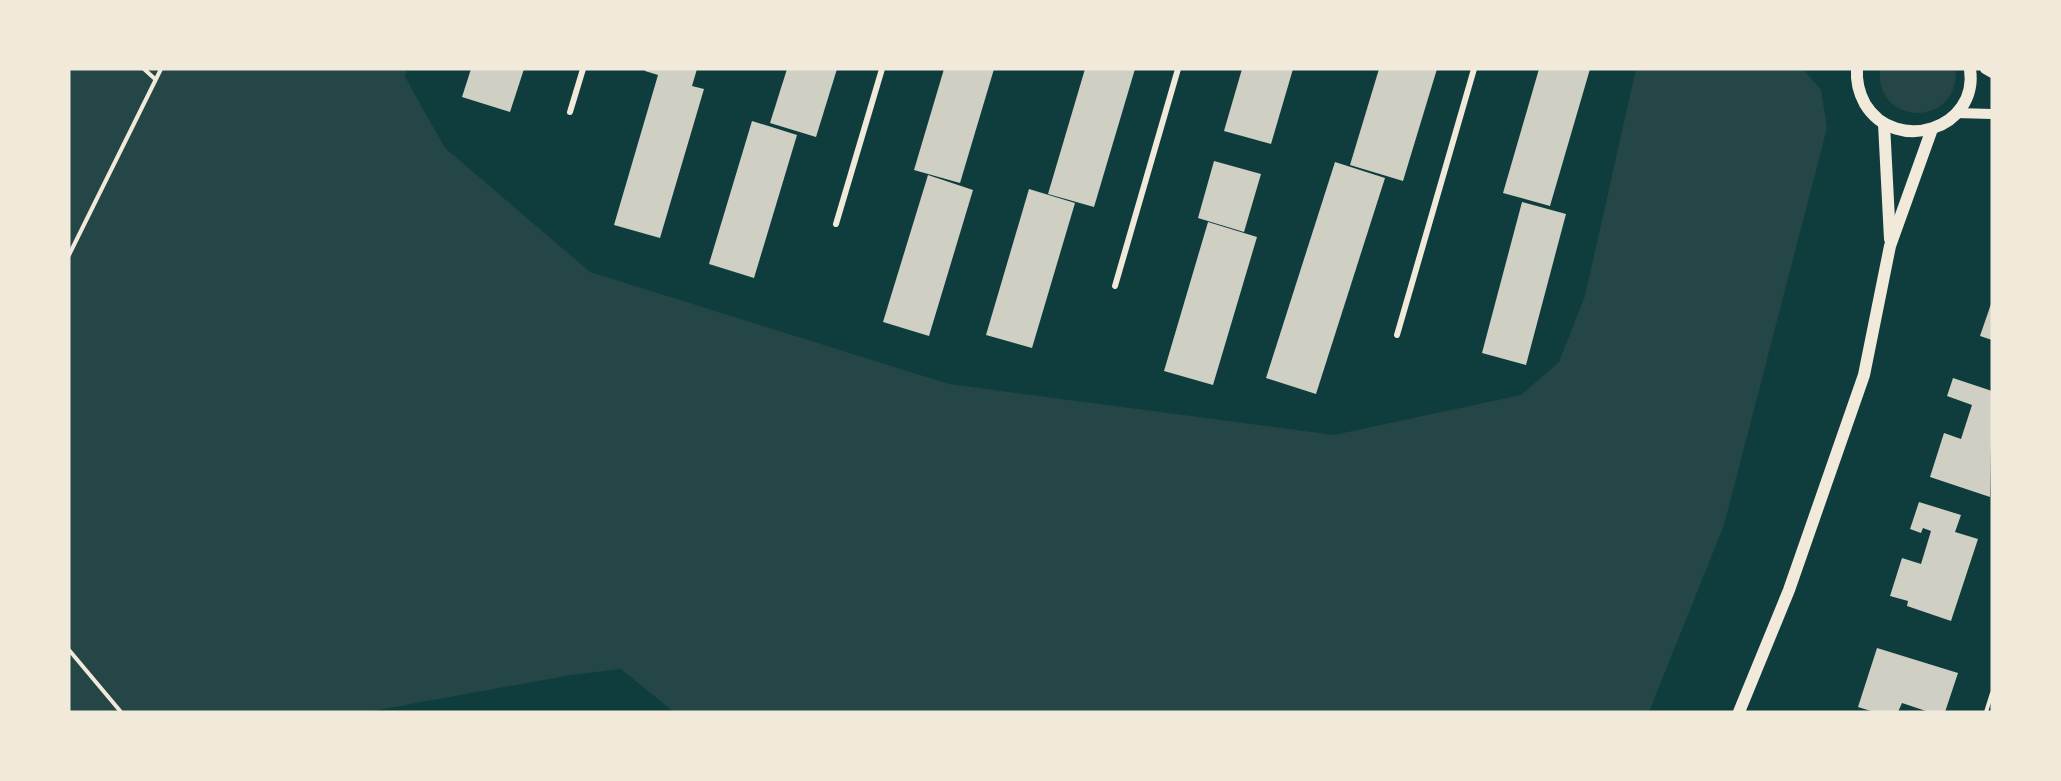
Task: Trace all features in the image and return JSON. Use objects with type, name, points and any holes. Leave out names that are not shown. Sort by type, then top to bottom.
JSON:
[{"type":"main road","points":[[1857,69],[1856,78],[1860,96],[1870,112],[1884,124],[1899,130],[1916,132],[1932,129],[1945,123],[1956,113],[1964,102],[1969,88],[1970,69]]},
{"type":"main road","points":[[1884,124],[1890,246]]},
{"type":"main road","points":[[1739,712],[1789,590],[1864,375],[1890,246],[1932,129]]},
{"type":"street","points":[[570,112],[583,69]]},
{"type":"street","points":[[836,224],[882,69]]},
{"type":"street","points":[[1115,286],[1178,69]]},
{"type":"street","points":[[1397,335],[1474,69]]},
{"type":"street","points":[[1985,69],[1992,73]]},
{"type":"street","points":[[1956,113],[1992,114]]},
{"type":"path","points":[[144,69],[155,79]]},
{"type":"path","points":[[69,255],[161,69]]},
{"type":"path","points":[[69,650],[121,712]]},
{"type":"path","points":[[1986,712],[1992,693]]},
{"type":"shaded area","points":[[69,69],[407,69],[405,77],[445,148],[590,272],[949,384],[1334,435],[1521,395],[1559,362],[1585,296],[1636,69],[1803,69],[1821,90],[1827,128],[1724,525],[1649,712],[674,712],[621,669],[571,675],[367,712],[69,712]]},
{"type":"shaded area","points":[[1880,69],[1956,69],[1953,89],[1945,102],[1932,110],[1917,113],[1902,110],[1890,101],[1882,88]]},
{"type":"building","points":[[471,69],[524,69],[510,112],[462,97]]},
{"type":"building","points":[[645,69],[697,69],[692,86],[704,89],[660,238],[614,225],[658,75],[645,71]]},
{"type":"building","points":[[787,69],[837,69],[816,137],[770,123]]},
{"type":"building","points":[[944,69],[994,69],[960,183],[914,170]]},
{"type":"building","points":[[1085,69],[1135,69],[1094,207],[1048,194]]},
{"type":"building","points":[[1242,69],[1293,69],[1271,144],[1224,131]]},
{"type":"building","points":[[1379,69],[1437,69],[1403,181],[1350,165]]},
{"type":"building","points":[[1539,69],[1590,69],[1550,206],[1503,193]]},
{"type":"building","points":[[752,121],[797,135],[754,278],[709,264]]},
{"type":"building","points":[[1214,161],[1261,174],[1244,232],[1198,218]]},
{"type":"building","points":[[1335,162],[1385,178],[1316,394],[1266,378]]},
{"type":"building","points":[[928,175],[973,190],[929,336],[883,322]]},
{"type":"building","points":[[1029,189],[1075,203],[1032,348],[986,335]]},
{"type":"building","points":[[1522,202],[1566,214],[1526,365],[1482,353]]},
{"type":"building","points":[[1208,222],[1257,237],[1213,385],[1164,371]]},
{"type":"building","points":[[1992,301],[1992,340],[1980,336]]},
{"type":"building","points":[[1953,378],[1992,391],[1990,497],[1930,477],[1944,433],[1961,439],[1972,405],[1947,396]]},
{"type":"building","points":[[1919,502],[1961,515],[1955,532],[1978,539],[1951,621],[1907,606],[1908,601],[1890,596],[1902,558],[1921,564],[1931,531],[1923,528],[1921,533],[1910,529]]},
{"type":"building","points":[[1877,648],[1958,673],[1945,712],[1929,712],[1902,703],[1898,712],[1874,712],[1858,707]]}]
